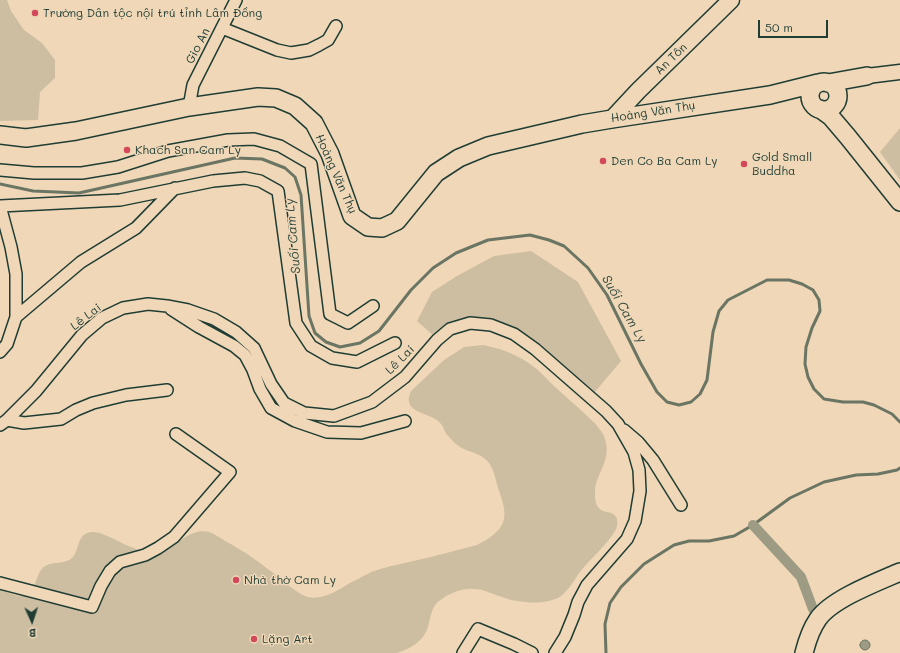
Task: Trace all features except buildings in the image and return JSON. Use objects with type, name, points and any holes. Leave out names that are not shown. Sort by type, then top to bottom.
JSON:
[{"type":"main road","name":"An Tôn","points":[[612,119],[638,91],[731,0]]},
{"type":"main road","name":"Hoàng Văn Thụ","points":[[0,135],[26,138],[76,132],[190,107],[258,96],[276,98],[296,106],[314,123],[330,154],[352,216],[368,227],[382,228],[397,221],[436,173],[459,158],[488,146],[582,124],[770,95],[823,83],[867,76]]},
{"type":"main road","points":[[836,100],[837,93],[832,85],[823,83],[814,86],[810,94],[810,99],[816,107],[824,110],[833,106],[848,86],[867,76]]},
{"type":"main road","name":"Hoàng Văn Thụ","points":[[770,95],[793,97],[816,107],[831,118],[900,202]]},
{"type":"main road","name":"Hoàng Văn Thụ","points":[[836,100],[838,115],[848,137]]},
{"type":"main road","points":[[804,653],[808,638],[818,619],[832,606],[855,593],[900,572]]},
{"type":"street","name":"Gio An","points":[[190,107],[193,85],[236,0]]},
{"type":"street","points":[[222,28],[277,50],[291,53],[309,50],[319,46],[328,40],[336,26]]},
{"type":"street","points":[[867,76],[900,72]]},
{"type":"street","points":[[0,170],[34,173],[82,173],[118,167],[168,151],[228,140],[247,139],[254,139],[280,146],[311,164]]},
{"type":"street","points":[[311,164],[330,154]]},
{"type":"street","points":[[311,164],[330,314],[348,323],[373,306]]},
{"type":"street","points":[[0,352],[7,344],[16,317],[16,274],[11,247],[0,206],[120,200],[213,181],[245,178],[260,181],[278,190],[296,323],[311,346],[332,358],[357,362],[395,343]]},
{"type":"street","points":[[16,317],[81,262],[136,228],[175,188]]},
{"type":"street","name":"Lê Lai","points":[[3,423],[36,391],[82,335],[102,318],[123,308],[148,304],[167,306],[188,310],[214,319],[236,332],[254,348],[271,384],[284,403],[304,413],[334,416],[372,402],[405,377],[437,340],[450,329],[470,323],[490,325],[514,334],[535,349],[606,411],[618,424],[634,452],[639,470],[640,491],[635,521],[627,538],[586,585],[578,602],[574,616],[555,653]]},
{"type":"street","points":[[167,306],[199,328],[234,346],[244,355],[253,370],[260,389],[271,408],[295,421],[327,432],[361,433],[405,421]]},
{"type":"street","points":[[3,423],[24,423],[61,418],[93,403],[126,395],[168,390]]},
{"type":"street","points":[[618,424],[638,442],[648,454],[681,505]]},
{"type":"street","points":[[0,583],[92,607],[101,586],[110,571],[120,562],[144,555],[158,548],[174,537],[230,472],[176,434]]},
{"type":"street","points":[[463,653],[478,629],[532,653]]},
{"type":"shaded area","points":[[0,0],[7,0],[11,11],[24,30],[42,43],[55,60],[55,78],[40,92],[38,120],[0,121]]},
{"type":"shaded area","points":[[900,128],[900,180],[880,152]]},
{"type":"shaded area","points":[[531,251],[578,282],[621,361],[594,393],[490,321],[459,319],[435,337],[417,321],[432,292],[457,276],[494,256]]},
{"type":"shaded area","points":[[483,345],[511,353],[534,367],[594,423],[605,438],[607,450],[606,457],[597,480],[595,501],[600,509],[615,515],[617,519],[617,527],[607,542],[584,567],[569,588],[561,596],[548,601],[524,602],[477,589],[457,591],[445,597],[436,604],[426,632],[420,640],[411,647],[397,653],[0,653],[0,590],[20,596],[26,596],[33,589],[41,570],[45,566],[67,561],[73,557],[81,538],[87,533],[101,533],[137,549],[148,552],[157,552],[172,546],[193,533],[200,531],[209,532],[239,549],[300,594],[315,598],[328,595],[374,571],[477,545],[490,538],[503,523],[504,515],[502,499],[491,466],[483,457],[464,449],[452,440],[437,420],[413,409],[409,399],[411,391],[444,360],[464,347]]},
{"type":"shaded area","points":[[863,640],[867,640],[869,641],[869,649],[863,650],[860,647],[860,643]]},
{"type":"waterway","name":"Suối Cam Ly","points":[[0,184],[33,191],[79,193],[235,158],[262,159],[285,168],[295,177],[301,195],[309,316],[315,333],[326,342],[340,347],[360,343],[379,331],[411,290],[433,268],[456,253],[488,240],[530,235],[549,240],[564,246],[588,268],[607,295],[641,364],[657,392],[667,402],[679,405],[691,402],[700,394],[707,380],[713,332],[719,311],[728,300],[767,280],[789,280],[802,284],[813,290],[819,300],[820,311],[812,328],[806,347],[805,364],[808,377],[814,389],[824,399],[843,402],[863,402],[874,405],[892,414],[900,422]]},
{"type":"waterway","name":"Suối Cam Ly","points":[[606,653],[605,624],[610,603],[621,587],[644,564],[674,545],[689,541],[709,541],[734,536],[753,525],[790,498],[824,482],[856,475],[878,474],[900,468]]},
{"type":"waterway","points":[[753,525],[801,577],[813,609]]},
{"type":"place","name":"Trường Dân tộc nội trú tỉnh Lâm Đồng","points":[[35,13]]},
{"type":"place","name":"Khach San Cam Ly","points":[[127,150]]},
{"type":"place","name":"Den Co Ba Cam Ly","points":[[603,161]]},
{"type":"place","name":"Gold Small Buddha","points":[[744,164]]},
{"type":"place","name":"Nhà thờ Cam Ly","points":[[236,580]]},
{"type":"place","name":"Lặng Art","points":[[254,639]]}]
